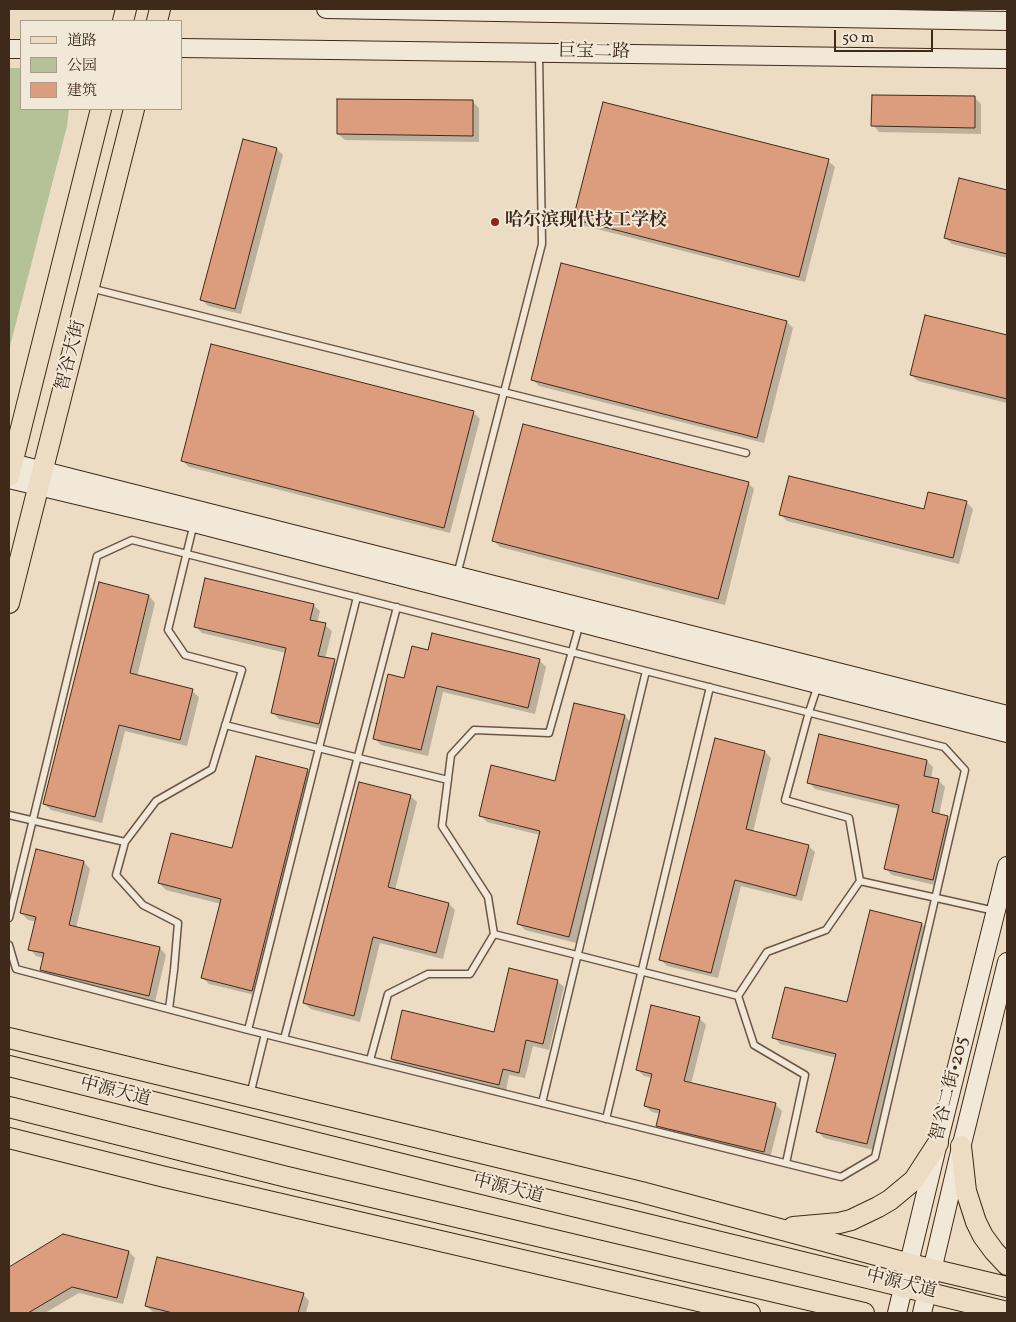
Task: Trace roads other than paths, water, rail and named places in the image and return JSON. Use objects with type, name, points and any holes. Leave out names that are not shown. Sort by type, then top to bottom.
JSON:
[{"type":"main road","name":"智谷大街","points":[[10,472],[101,110]]},
{"type":"main road","name":"智谷大街","points":[[9,603],[134,110]]},
{"type":"main road","name":"中源大道","points":[[9,1038],[641,1192],[933,1270],[1007,1287]]},
{"type":"main road","name":"中源大道","points":[[9,1066],[1007,1312]]},
{"type":"main road","name":"中源大道","points":[[9,1107],[287,1177],[864,1313]]},
{"type":"main road","points":[[9,1138],[175,1179],[750,1313]]},
{"type":"main road","points":[[772,1227],[840,1223],[871,1210],[890,1200],[914,1180],[938,1143]]},
{"type":"main road","points":[[961,1146],[966,1191],[976,1222],[983,1236],[1007,1265]]},
{"type":"street","points":[[326,9],[1007,21]]},
{"type":"street","name":"巨宝二路","points":[[182,48],[1007,59]]},
{"type":"street","points":[[10,472],[41,477],[821,676],[1007,715]]},
{"type":"street","points":[[195,516],[456,575],[582,615]]},
{"type":"street","points":[[821,676],[1007,733]]},
{"type":"street","name":"智谷二街•205","points":[[897,1313],[1007,866]]},
{"type":"street","name":"智谷二街•205","points":[[922,1313],[1007,962]]},
{"type":"lane","points":[[456,575],[542,244],[539,53]]},
{"type":"lane","points":[[89,288],[746,453]]},
{"type":"lane","points":[[169,1009],[178,924],[143,905],[116,875],[125,842],[156,801],[212,769],[242,670],[185,655],[168,630],[195,516]]},
{"type":"lane","points":[[9,918],[97,556],[132,540],[944,747],[965,770],[875,1157],[840,1177],[248,1030],[16,968],[9,945]]},
{"type":"lane","points":[[248,1030],[357,597]]},
{"type":"lane","points":[[284,1039],[397,608]]},
{"type":"lane","points":[[370,1060],[388,994],[428,974],[470,974],[494,934],[488,897],[442,826],[452,755],[474,730],[549,733],[582,615]]},
{"type":"lane","points":[[542,1103],[646,671]]},
{"type":"lane","points":[[738,996],[767,952],[826,930],[860,881],[849,818],[785,800],[821,676]]},
{"type":"lane","points":[[606,1119],[710,687]]},
{"type":"lane","points":[[225,725],[448,780]]},
{"type":"lane","points":[[9,815],[125,842]]},
{"type":"lane","points":[[860,881],[996,911]]},
{"type":"lane","points":[[494,934],[738,996]]},
{"type":"lane","points":[[738,996],[754,1045],[805,1075],[786,1164]]},
{"type":"lane","points":[[251,1091],[265,1034]]},
{"type":"place","name":"哈尔滨现代技工学校","points":[[495,222]]}]
